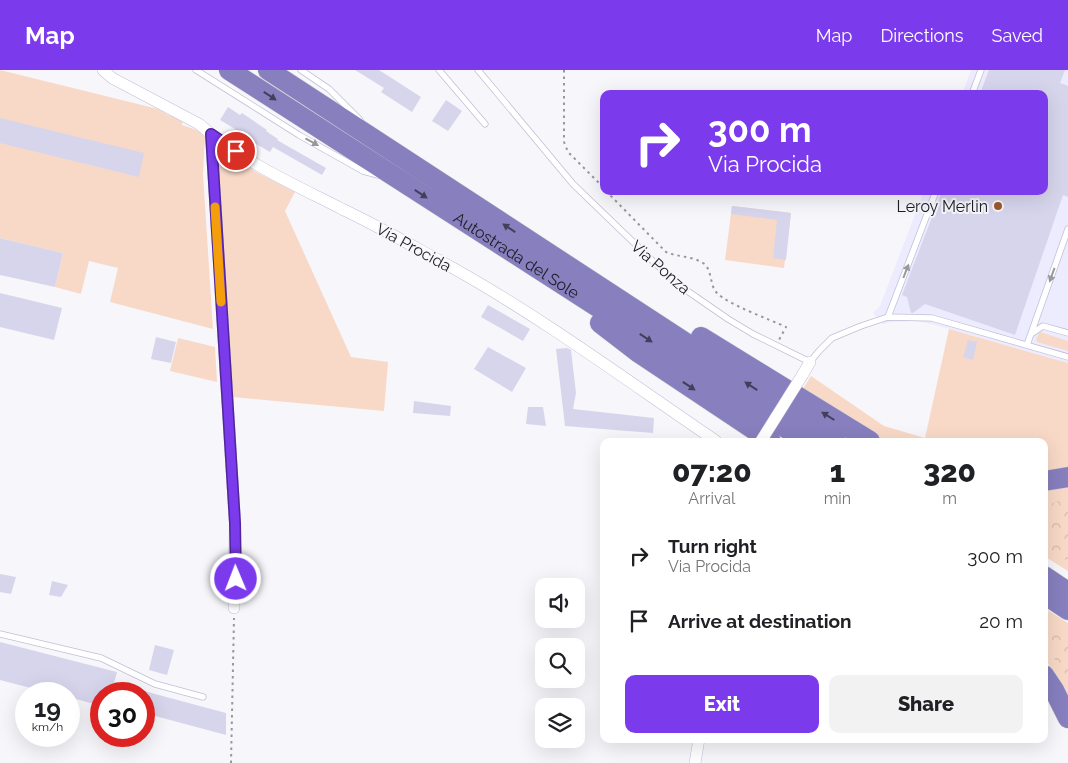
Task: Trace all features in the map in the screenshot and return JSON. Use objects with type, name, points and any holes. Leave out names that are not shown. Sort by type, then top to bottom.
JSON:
[{"type":"highway","name":"Autostrada del Sole","points":[[229,70],[398,179],[545,262],[831,438]]},
{"type":"highway","name":"Autostrada del Sole","points":[[268,70],[377,141],[545,262],[802,438]]},
{"type":"highway","points":[[545,262],[588,313],[639,353],[766,438]]},
{"type":"highway","points":[[545,262],[664,314],[865,438]]},
{"type":"highway","points":[[1048,480],[1068,477]]},
{"type":"highway","points":[[1048,579],[1068,592]]},
{"type":"highway","points":[[1048,597],[1068,610]]},
{"type":"highway","points":[[1048,681],[1068,718]]},
{"type":"street","name":"Via Procida","points":[[104,70],[112,78],[199,124],[261,167],[369,222],[539,320],[712,438]]},
{"type":"street","points":[[211,134],[235,523],[234,608]]},
{"type":"street","points":[[763,438],[810,362]]},
{"type":"street","points":[[695,763],[698,743]]},
{"type":"lane","points":[[196,70],[299,135],[364,171],[398,179]]},
{"type":"lane","points":[[301,70],[329,89],[350,109],[377,141]]},
{"type":"lane","points":[[439,70],[485,124]]},
{"type":"lane","name":"Via Ponza","points":[[478,70],[572,184],[608,216],[638,249],[686,290],[753,334],[810,362]]},
{"type":"lane","points":[[974,90],[981,70]]},
{"type":"lane","points":[[888,317],[934,195]]},
{"type":"lane","points":[[1027,346],[1068,229]]},
{"type":"lane","points":[[1040,308],[1040,318],[1043,326]]},
{"type":"lane","points":[[810,362],[832,338],[888,317],[932,318],[1068,357]]},
{"type":"lane","points":[[1043,326],[1068,334]]},
{"type":"lane","points":[[1031,334],[1043,326]]},
{"type":"lane","points":[[0,634],[102,658],[154,684],[203,697]]},
{"type":"path","points":[[564,70],[564,142],[568,152],[600,184]]},
{"type":"path","points":[[610,195],[666,252],[705,264],[709,271],[713,288],[717,293],[727,300],[786,327],[776,346]]},
{"type":"path","points":[[231,763],[234,608]]},
{"type":"shaded area","name":"Leroy Merlin","points":[[971,70],[1068,70],[1068,363],[932,324],[915,321],[883,324],[873,313],[880,306],[922,195],[1048,195],[1048,90],[964,90]]},
{"type":"green space","points":[[0,70],[158,109],[168,115],[183,119],[182,125],[200,131],[205,137],[203,174],[213,329],[110,302],[118,268],[89,261],[81,294],[55,287],[63,253],[0,238]]},
{"type":"green space","points":[[238,160],[254,171],[295,192],[285,211],[351,357],[388,362],[384,411],[233,397],[218,163],[237,163]]},
{"type":"green space","points":[[732,206],[791,213],[784,268],[725,260]]},
{"type":"green space","points":[[949,329],[1068,363],[1068,469],[1048,472],[1048,438],[925,438]]},
{"type":"green space","points":[[1040,332],[1068,341],[1068,351],[1037,342],[1036,339]]},
{"type":"green space","points":[[178,338],[215,347],[217,382],[170,371]]},
{"type":"green space","points":[[811,376],[884,426],[925,438],[879,438],[801,392]]},
{"type":"green space","points":[[1068,485],[1068,571],[1048,558],[1048,488]]},
{"type":"green space","points":[[1068,498],[1068,561],[1048,548],[1048,505]]},
{"type":"green space","points":[[1048,610],[1068,623],[1068,696],[1048,664]]},
{"type":"green space","points":[[1048,627],[1068,635],[1068,677],[1048,650]]},
{"type":"building","points":[[355,70],[379,70],[421,97],[412,112],[381,92],[384,88]]},
{"type":"building","name":"Leroy Merlin","points":[[989,70],[1065,70],[1060,83],[1068,86],[1068,197],[1063,195],[1015,335],[925,304],[911,313],[907,297],[902,295],[940,195],[1048,195],[1048,90],[982,90]]},
{"type":"building","points":[[446,100],[462,111],[448,131],[432,121]]},
{"type":"building","points":[[228,107],[240,115],[242,113],[267,130],[277,140],[326,168],[322,175],[273,147],[270,152],[234,131],[235,129],[220,120]]},
{"type":"building","points":[[0,118],[144,153],[139,177],[0,143]]},
{"type":"building","points":[[732,206],[791,213],[786,260],[773,258],[777,220],[731,214]]},
{"type":"building","points":[[0,238],[63,253],[55,287],[0,275]]},
{"type":"building","points":[[0,293],[62,308],[54,340],[0,327]]},
{"type":"building","points":[[488,305],[530,329],[523,341],[481,317]]},
{"type":"building","points":[[156,337],[176,342],[171,363],[151,359]]},
{"type":"building","points":[[968,340],[977,342],[973,360],[963,357]]},
{"type":"building","points":[[488,347],[526,368],[512,392],[474,369]]},
{"type":"building","points":[[567,348],[571,350],[576,393],[573,409],[654,418],[653,433],[565,426],[556,349]]},
{"type":"building","points":[[414,401],[451,406],[450,416],[413,413]]},
{"type":"building","points":[[528,407],[543,407],[546,426],[526,424]]},
{"type":"building","points":[[0,574],[16,577],[11,594],[0,592]]},
{"type":"building","points":[[52,581],[68,585],[61,597],[49,595]]},
{"type":"building","points":[[0,642],[117,672],[114,682],[90,682],[90,703],[80,700],[80,682],[15,682],[15,684],[0,680]]},
{"type":"building","points":[[155,645],[174,650],[167,675],[149,670]]},
{"type":"building","points":[[155,694],[226,713],[226,735],[155,716]]},
{"type":"slow traffic","points":[[215,207],[221,302]]},
{"type":"place","name":"Leroy Merlin","points":[[998,206]]},
{"type":"route","points":[[236,151],[211,134],[235,523],[236,579]]}]
